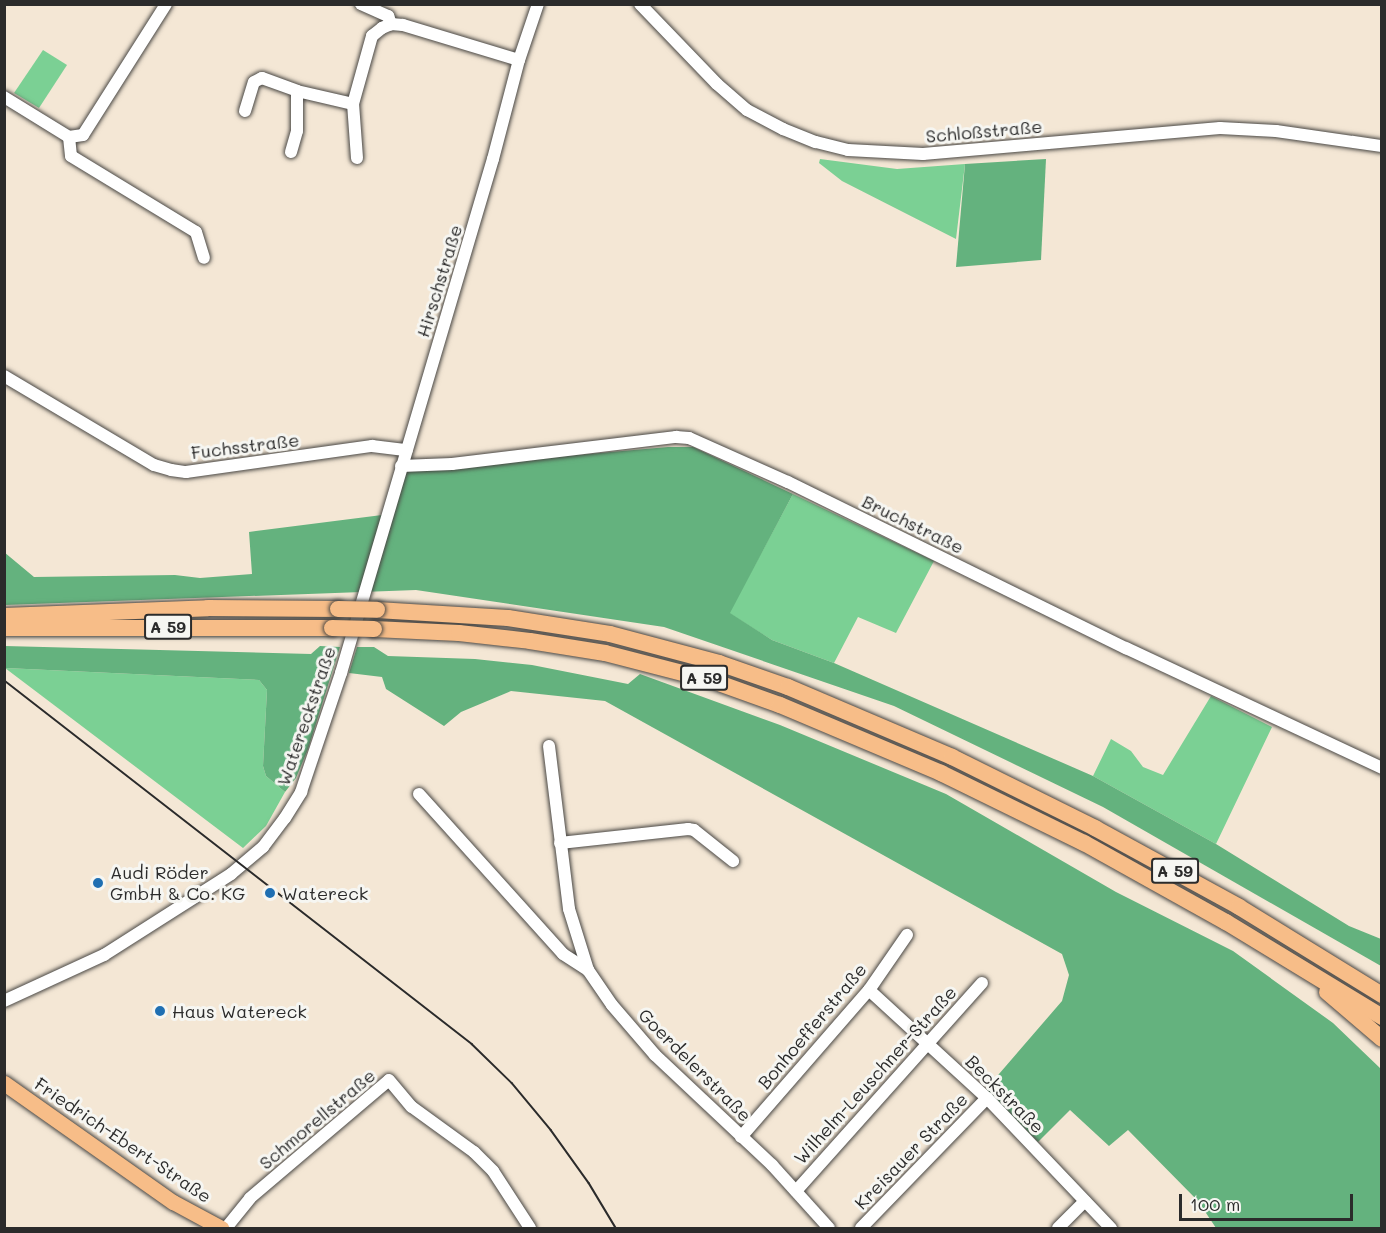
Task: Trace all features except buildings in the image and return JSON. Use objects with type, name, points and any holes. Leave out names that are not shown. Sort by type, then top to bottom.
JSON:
[{"type":"highway","name":"A 59","points":[[4,616],[208,608],[377,610],[508,618],[610,634],[719,663],[788,687],[1024,792],[1161,863],[1321,956],[1382,995]]},
{"type":"highway","name":"A 59","points":[[4,628],[332,628],[483,636],[605,653],[713,681],[780,705],[941,774],[1033,818],[1150,878],[1382,1017]]},
{"type":"highway","points":[[1321,956],[1382,982]]},
{"type":"highway","points":[[1293,962],[1382,1039]]},
{"type":"main road","name":"Friedrich-Ebert-Straße","points":[[4,1083],[173,1202],[221,1228]]},
{"type":"street","points":[[4,97],[69,137],[83,135],[166,4]]},
{"type":"street","points":[[361,4],[388,16],[391,24]]},
{"type":"street","name":"Hirschstraße","points":[[370,570],[493,159],[519,60],[538,4]]},
{"type":"street","name":"Schloßstraße","points":[[640,4],[717,84],[747,110],[783,129],[816,142],[848,150],[923,154],[1220,128],[1276,131],[1382,146]]},
{"type":"street","points":[[357,158],[352,104],[372,36],[391,24],[403,25],[519,60]]},
{"type":"street","points":[[245,111],[254,82],[262,78],[297,91],[352,104]]},
{"type":"street","points":[[291,152],[297,131],[297,91]]},
{"type":"street","points":[[69,137],[71,156],[196,232],[204,258]]},
{"type":"street","name":"Fuchsstraße","points":[[4,376],[154,465],[171,470],[186,472],[372,446],[407,450]]},
{"type":"street","name":"Bruchstraße","points":[[401,466],[452,464],[676,437],[701,442],[1382,768]]},
{"type":"street","name":"Watereckstraße","points":[[4,1001],[104,955],[203,893],[263,847],[285,819],[301,792],[341,673],[370,570]]},
{"type":"street","points":[[549,746],[568,909],[588,970]]},
{"type":"street","name":"Goerdelerstraße","points":[[418,794],[563,954],[588,970],[612,1005],[655,1055],[796,1191],[829,1228]]},
{"type":"street","points":[[560,843],[688,829],[694,830],[733,861]]},
{"type":"street","name":"Bonhoefferstraße","points":[[741,1137],[869,990],[907,935]]},
{"type":"street","name":"Wilhelm-Leuschner-Straße","points":[[796,1191],[982,983]]},
{"type":"street","name":"Beckstraße","points":[[869,990],[987,1098],[1111,1228]]},
{"type":"street","name":"Schmorellstraße","points":[[226,1228],[250,1198],[389,1080],[412,1107],[474,1152],[493,1171],[530,1228]]},
{"type":"street","name":"Kreisauer Straße","points":[[861,1228],[987,1098]]},
{"type":"street","points":[[1058,1228],[1085,1201]]},
{"type":"green space","points":[[43,50],[67,65],[39,108],[14,93]]},
{"type":"green space","points":[[820,159],[897,169],[965,164],[956,239],[842,181],[819,163]]},
{"type":"green space","points":[[1046,159],[1041,260],[956,267],[965,164]]},
{"type":"green space","points":[[668,447],[693,447],[793,494],[730,613],[772,640],[834,663],[1093,776],[1216,844],[1349,926],[1381,939],[1381,966],[1103,807],[894,706],[664,627],[416,590],[5,605],[4,552],[34,577],[175,575],[200,578],[252,574],[249,532],[382,515],[396,471]]},
{"type":"green space","points":[[793,494],[934,561],[896,633],[858,617],[834,663],[772,640],[729,613]]},
{"type":"green space","points":[[5,646],[311,654],[320,646],[340,647],[308,749],[296,778],[285,792],[266,776],[263,766],[267,690],[259,680],[5,668]]},
{"type":"green space","points":[[357,647],[374,647],[388,656],[475,659],[532,665],[628,684],[640,674],[780,725],[946,794],[1116,892],[1233,951],[1333,1023],[1381,1069],[1381,1228],[1216,1228],[1198,1201],[1128,1130],[1109,1146],[1070,1110],[1038,1142],[986,1089],[1062,1001],[1069,975],[1062,954],[605,701],[511,691],[461,712],[444,726],[386,689],[382,677],[349,673]]},
{"type":"green space","points":[[5,668],[259,680],[267,690],[263,766],[266,776],[285,792],[266,826],[243,848]]},
{"type":"green space","points":[[1211,696],[1272,727],[1216,844],[1093,776],[1111,739],[1131,751],[1143,767],[1163,775]]},
{"type":"tram line","points":[[4,680],[472,1044],[512,1083],[551,1130],[589,1183],[616,1228]]},
{"type":"place","name":"Audi Röder GmbH & Co. KG","points":[[98,883]]},
{"type":"place","name":"Watereck","points":[[270,893]]},
{"type":"place","name":"Haus Watereck","points":[[160,1011]]}]
